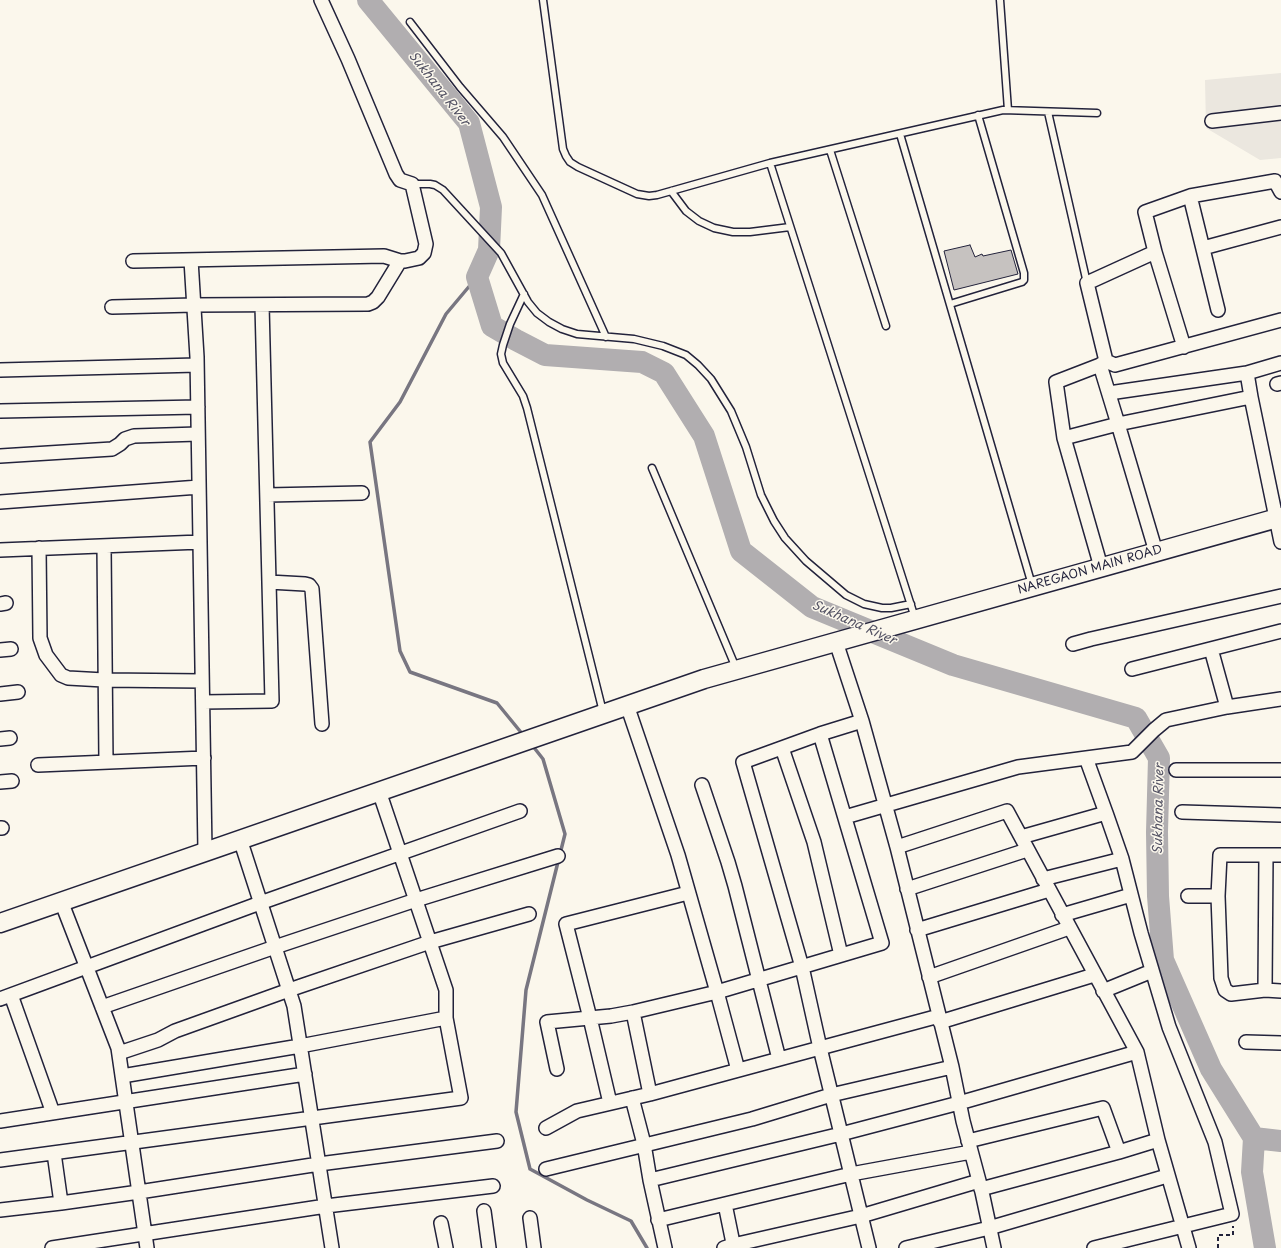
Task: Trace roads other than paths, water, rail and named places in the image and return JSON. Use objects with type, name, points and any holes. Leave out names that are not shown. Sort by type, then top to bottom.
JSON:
[{"type":"street","points":[[133,261],[384,256],[400,261],[419,258],[424,253],[426,244],[412,184],[400,180],[396,174],[348,59],[321,0]]},
{"type":"street","points":[[1212,121],[1281,113]]},
{"type":"street","points":[[1184,347],[1155,252],[1145,212],[1190,196],[1279,184]]},
{"type":"street","points":[[1190,196],[1218,310]]},
{"type":"street","points":[[1203,248],[1281,227]]},
{"type":"street","points":[[1155,252],[1087,283],[1109,393],[1156,552]]},
{"type":"street","points":[[191,260],[198,407],[205,851]]},
{"type":"street","points":[[112,308],[194,305],[368,304],[373,302],[378,297],[400,261]]},
{"type":"street","points":[[203,702],[272,702],[262,305]]},
{"type":"street","points":[[1100,567],[1064,438],[1056,382],[1103,363],[1115,366],[1281,320]]},
{"type":"street","points":[[1109,393],[1247,373],[1281,363]]},
{"type":"street","points":[[0,370],[197,365]]},
{"type":"street","points":[[1247,373],[1278,517],[1281,542]]},
{"type":"street","points":[[1064,438],[1118,424],[1251,397]]},
{"type":"street","points":[[0,411],[198,407]]},
{"type":"street","points":[[0,456],[112,449],[125,439],[134,436],[198,434]]},
{"type":"street","points":[[0,502],[199,487]]},
{"type":"street","points":[[267,495],[362,493]]},
{"type":"street","name":"NAREGAON MAIN ROAD","points":[[0,923],[704,679],[863,634],[909,615],[1033,586],[1278,517]]},
{"type":"street","points":[[0,550],[200,542]]},
{"type":"street","points":[[104,546],[104,680],[106,762]]},
{"type":"street","points":[[39,548],[40,638],[46,655],[61,675],[68,678],[104,680],[202,681]]},
{"type":"street","points":[[269,582],[305,584],[309,585],[312,589],[322,724]]},
{"type":"street","points":[[1073,644],[1091,638],[1281,596]]},
{"type":"street","points":[[1132,669],[1281,631]]},
{"type":"street","points":[[836,642],[862,721],[884,806],[897,847],[952,1067],[959,1103],[994,1248]]},
{"type":"street","points":[[1212,649],[1227,707]]},
{"type":"street","points":[[0,694],[18,692]]},
{"type":"street","points":[[845,817],[1018,767],[1132,752],[1166,720],[1227,707],[1281,699]]},
{"type":"street","points":[[627,706],[678,855],[738,1070]]},
{"type":"street","points":[[862,721],[820,734],[743,762],[802,967],[820,1048],[869,1248]]},
{"type":"street","points":[[557,1069],[547,1022],[634,1012],[717,992],[882,943],[820,734]]},
{"type":"street","points":[[782,748],[814,842],[841,956]]},
{"type":"street","points":[[38,765],[204,758]]},
{"type":"street","points":[[1086,758],[1122,859],[1141,933],[1169,1027],[1215,1142],[1232,1214],[1094,1248]]},
{"type":"street","points":[[1176,770],[1281,770]]},
{"type":"street","points":[[702,785],[728,862],[760,979],[779,1059]]},
{"type":"street","points":[[0,1160],[462,1098],[446,1018],[446,990],[379,791]]},
{"type":"street","points":[[53,1113],[5,997],[260,903],[520,811]]},
{"type":"street","points":[[897,847],[1007,811],[1094,975],[1137,1052],[1167,1176],[1189,1248]]},
{"type":"street","points":[[1182,812],[1281,816]]},
{"type":"street","points":[[1020,837],[1106,813]]},
{"type":"street","points":[[240,839],[294,1006],[332,1248]]},
{"type":"street","points":[[907,889],[1028,850]]},
{"type":"street","points":[[1281,855],[1220,855],[1218,896],[1222,986],[1231,994],[1265,990],[1281,991]]},
{"type":"street","points":[[1265,990],[1266,855]]},
{"type":"street","points":[[102,1007],[416,900],[558,856]]},
{"type":"street","points":[[917,930],[1046,884],[1122,859]]},
{"type":"street","points":[[610,1103],[566,924],[688,893]]},
{"type":"street","points":[[1062,915],[1131,895]]},
{"type":"street","points":[[1188,896],[1218,896]]},
{"type":"street","points":[[61,901],[88,967],[118,1048],[147,1248]]},
{"type":"street","points":[[119,1053],[158,1040],[175,1031],[288,990],[430,942],[529,914]]},
{"type":"street","points":[[929,977],[1069,928]]},
{"type":"street","points":[[1103,991],[1152,971]]},
{"type":"street","points":[[546,1128],[577,1111],[650,1094],[820,1048],[939,1019],[1094,975]]},
{"type":"street","points":[[634,1012],[650,1094]]},
{"type":"street","points":[[122,1076],[300,1046],[446,1018]]},
{"type":"street","points":[[1246,1042],[1281,1043]]},
{"type":"street","points":[[650,1180],[841,1134],[959,1103],[1137,1052]]},
{"type":"street","points":[[546,1169],[752,1118],[831,1094],[952,1067]]},
{"type":"street","points":[[0,1121],[305,1074]]},
{"type":"street","points":[[632,1098],[644,1144],[658,1220],[665,1248]]},
{"type":"street","points":[[658,1220],[970,1146],[1103,1108],[1119,1152]]},
{"type":"street","points":[[725,1204],[730,1247],[1119,1152],[1158,1140]]},
{"type":"street","points":[[0,1210],[139,1192],[319,1164],[497,1141]]},
{"type":"street","points":[[54,1153],[61,1203]]},
{"type":"street","points":[[906,1248],[989,1228],[1167,1176]]},
{"type":"street","points":[[52,1248],[326,1206],[493,1186]]},
{"type":"street","points":[[484,1211],[489,1248]]},
{"type":"street","points":[[530,1218],[534,1248]]},
{"type":"street","points":[[442,1223],[446,1248]]},
{"type":"lane","points":[[543,0],[563,149],[566,156],[570,162],[578,167],[637,194],[649,196],[671,191],[770,163],[978,115],[1008,110],[1097,113]]},
{"type":"lane","points":[[1000,0],[1008,110]]},
{"type":"lane","points":[[410,22],[460,87],[502,137],[542,195],[606,337]]},
{"type":"lane","points":[[1048,112],[1087,283]]},
{"type":"lane","points":[[950,304],[1022,282],[1024,280],[1024,273],[978,115]]},
{"type":"lane","points":[[900,134],[1033,586]]},
{"type":"lane","points":[[830,150],[886,326]]},
{"type":"lane","points":[[770,163],[909,615]]},
{"type":"lane","points":[[412,184],[430,184],[443,190],[501,253],[528,302],[537,313],[549,322],[562,329],[577,334],[634,339],[663,346],[686,355],[698,365],[711,379],[731,411],[746,446],[761,495],[774,521],[785,538],[806,561],[846,595],[864,604],[882,608],[891,608],[909,615]]},
{"type":"lane","points":[[671,191],[686,211],[698,221],[714,228],[733,232],[750,232],[790,227]]},
{"type":"lane","points":[[524,294],[510,324],[502,345],[501,354],[503,363],[523,396],[528,408],[604,714]]},
{"type":"lane","points":[[652,468],[737,670]]},
{"type":"waterway","name":"Sukhana River","points":[[368,0],[469,123],[491,207],[489,250],[477,277],[492,326],[545,355],[642,362],[664,373],[704,436],[741,551],[812,607],[953,665],[1136,718],[1159,758],[1157,832],[1158,896],[1163,960],[1211,1069],[1254,1138],[1252,1172],[1265,1248]]},
{"type":"waterway","points":[[477,277],[446,314],[400,402],[370,442],[400,651],[410,672],[497,703],[524,736]]},
{"type":"waterway","points":[[532,745],[543,759],[565,834],[526,990],[516,1112],[530,1169],[587,1200],[631,1221],[647,1248]]},
{"type":"waterway","points":[[1254,1138],[1281,1141]]}]
